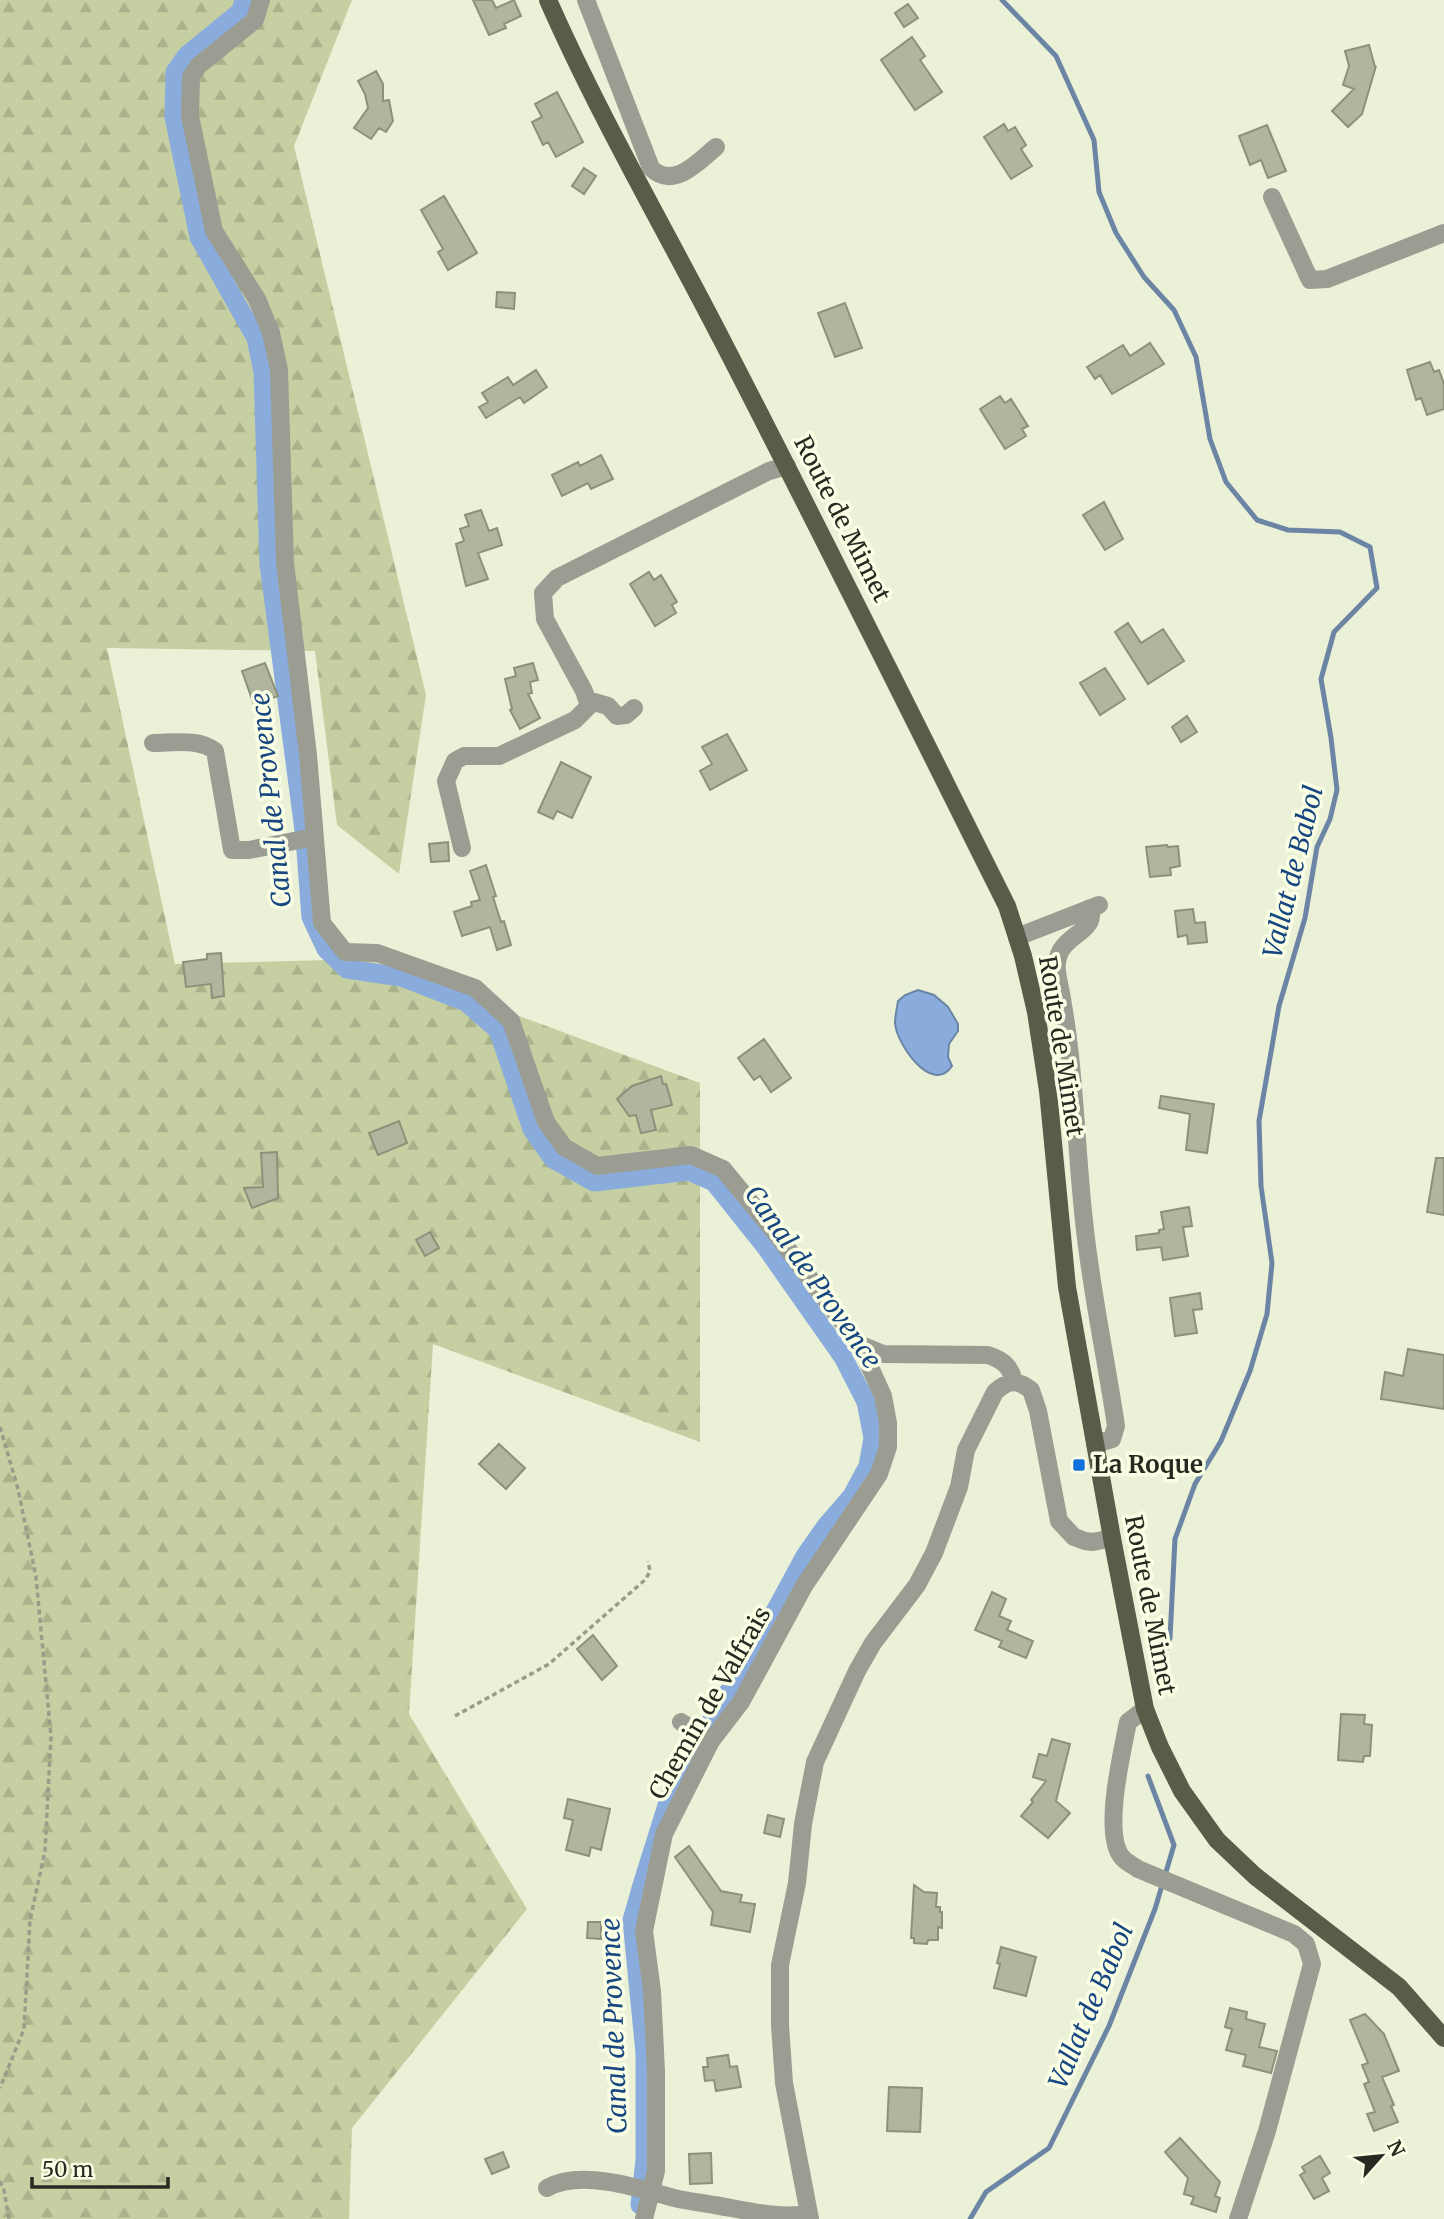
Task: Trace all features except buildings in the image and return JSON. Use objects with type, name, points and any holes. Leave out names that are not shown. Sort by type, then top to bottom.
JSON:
[{"type":"main road","name":"Route de Mimet","points":[[548,0],[606,122],[855,599],[1007,906],[1031,989],[1040,1038],[1048,1091],[1067,1287],[1112,1538],[1145,1709],[1160,1747],[1182,1791],[1217,1840],[1255,1876],[1399,1987],[1444,2038]]},
{"type":"street","points":[[261,0],[255,20],[198,66],[191,77],[190,116],[214,231],[257,299],[271,333],[279,370],[285,563],[308,755],[321,923],[345,952],[377,953],[475,988],[511,1021],[546,1122],[564,1147],[597,1166],[691,1155],[723,1169],[778,1236],[859,1344],[883,1354],[988,1354],[1000,1359],[1010,1368],[1014,1381]]},
{"type":"street","points":[[586,0],[651,168],[658,175],[667,178],[678,175],[716,147]]},
{"type":"street","points":[[1272,197],[1310,280],[1326,279],[1444,233]]},
{"type":"street","points":[[462,848],[446,781],[455,761],[464,757],[499,756],[575,720],[589,706],[545,619],[543,593],[557,578],[769,471],[786,466]]},
{"type":"street","points":[[587,700],[608,706],[617,716],[626,715],[634,708]]},
{"type":"street","points":[[153,743],[188,742],[208,745],[215,751],[232,850],[249,850],[314,837]]},
{"type":"street","points":[[1017,937],[1094,906],[1091,920],[1062,946],[1056,967],[1063,1000],[1076,1112],[1084,1220],[1116,1426],[1112,1439],[1095,1444]]},
{"type":"street","name":"Chemin de Valfrais","points":[[644,2219],[646,2189],[656,2171],[656,2071],[652,1991],[645,1931],[664,1834],[706,1738],[740,1702],[804,1586],[879,1474],[888,1447],[888,1423],[883,1396],[868,1363]]},
{"type":"street","points":[[547,2188],[556,2182],[573,2179],[646,2189],[668,2197],[786,2217],[810,2216],[784,2082],[780,1965],[797,1883],[803,1824],[815,1762],[867,1653],[917,1585],[934,1553],[959,1487],[965,1450],[995,1392],[1008,1382],[1014,1381],[1031,1390],[1035,1399],[1059,1521],[1074,1537],[1085,1541],[1112,1538]]},
{"type":"street","points":[[1145,1709],[1128,1723],[1116,1784],[1114,1840],[1122,1858],[1138,1869],[1294,1934],[1306,1944],[1312,1964],[1268,2131],[1238,2219]]},
{"type":"street","points":[[681,1722],[706,1738]]},
{"type":"path","points":[[0,1427],[18,1489],[36,1577],[51,1737],[45,1851],[30,1920],[24,2029],[0,2088]]},
{"type":"path","points":[[455,1716],[549,1664],[646,1579],[650,1571],[648,1561]]},
{"type":"path","points":[[0,2181],[9,2219]]},
{"type":"green space","points":[[0,0],[352,0],[294,146],[426,695],[399,874],[337,825],[315,651],[107,648],[175,964],[366,959],[700,1083],[700,1442],[433,1344],[409,1714],[527,1909],[352,2128],[349,2219],[0,2219]]},
{"type":"water","points":[[918,990],[934,995],[948,1007],[958,1024],[958,1031],[949,1044],[948,1057],[952,1066],[944,1074],[935,1075],[916,1063],[897,1032],[895,1020],[898,1001]]},
{"type":"waterway","name":"Canal de Provence","points":[[244,0],[241,11],[187,55],[175,72],[174,117],[199,237],[256,338],[263,372],[269,564],[305,838],[311,917],[326,949],[347,969],[401,977],[466,1002],[498,1030],[532,1129],[553,1159],[594,1182],[689,1171],[714,1182],[765,1246],[843,1357],[866,1402],[873,1438],[868,1466],[852,1496],[805,1556],[760,1639],[692,1753],[669,1799],[642,1885],[632,1920],[645,2053],[645,2160],[640,2205]]},
{"type":"waterway","name":"Vallat de Babol","points":[[1002,0],[1056,56],[1094,140],[1099,192],[1116,233],[1144,277],[1174,310],[1196,357],[1210,439],[1226,482],[1257,520],[1288,530],[1340,532],[1370,547],[1377,588],[1334,632],[1321,679],[1337,790],[1330,819],[1317,847],[1305,918],[1279,1006],[1259,1121],[1261,1186],[1272,1263],[1267,1314],[1250,1371],[1221,1441],[1195,1484],[1175,1539],[1170,1638],[1161,1663]]},
{"type":"waterway","name":"Vallat de Babol","points":[[970,2219],[986,2192],[1049,2148],[1109,2026],[1155,1909],[1174,1845],[1148,1776]]},
{"type":"place","name":"La Roque","points":[[1079,1465]]}]
